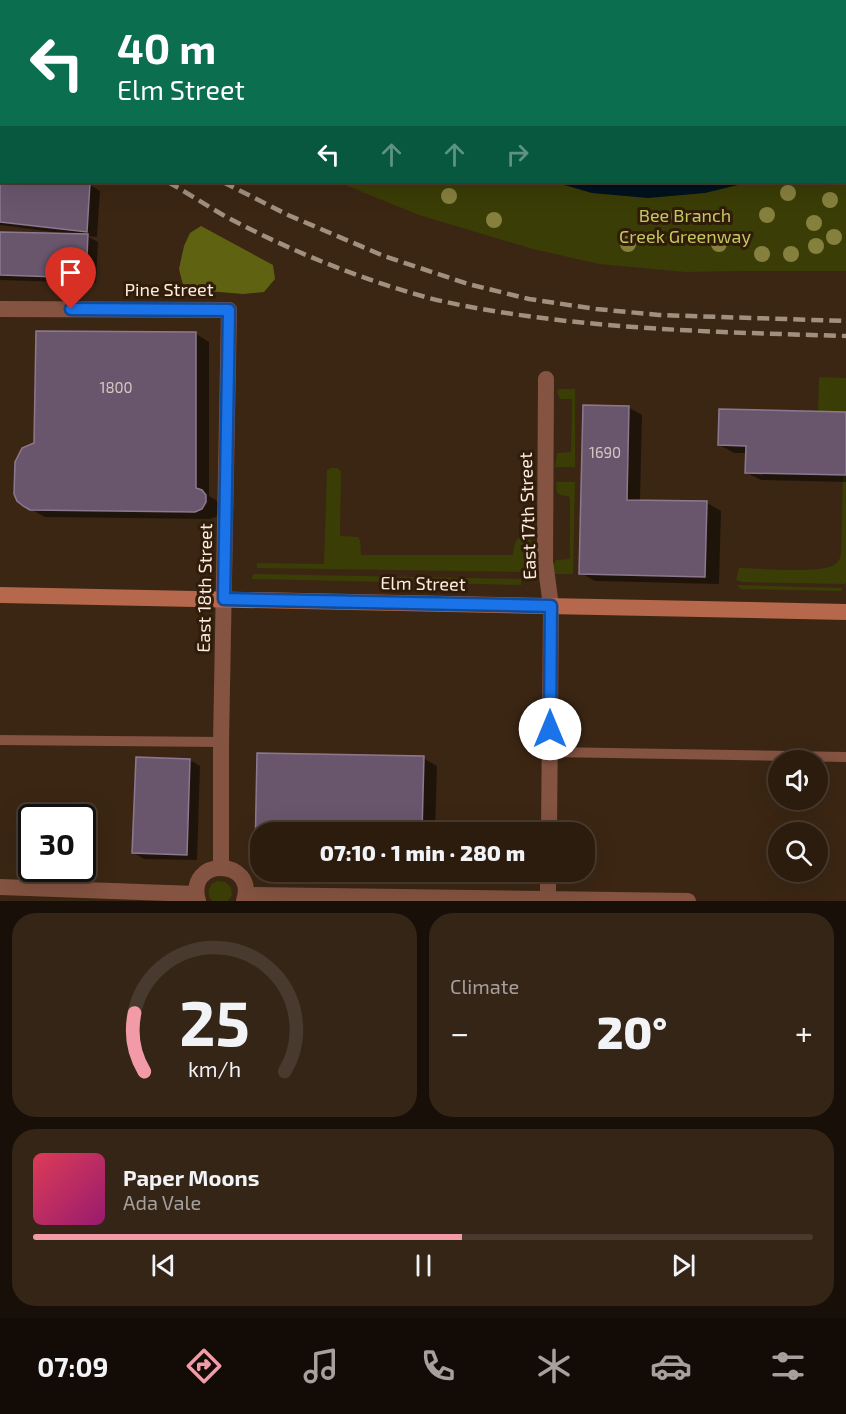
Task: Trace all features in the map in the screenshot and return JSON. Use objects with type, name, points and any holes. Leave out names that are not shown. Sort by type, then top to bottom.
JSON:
[{"type":"main road","name":"Elm Street","points":[[0,595],[846,612]]},
{"type":"street","name":"Pine Street","points":[[0,309],[229,310]]},
{"type":"street","name":"East 18th Street","points":[[221,867],[229,310]]},
{"type":"street","name":"East 17th Street","points":[[546,379],[544,561],[551,606],[549,822]]},
{"type":"street","points":[[0,887],[197,898],[197,884],[202,875],[210,869],[221,867],[231,869],[239,875],[245,885],[245,898],[688,901]]},
{"type":"street","points":[[548,882],[548,900]]},
{"type":"lane","points":[[0,740],[221,742]]},
{"type":"lane","points":[[550,753],[846,757]]},
{"type":"green space","name":"Bee Branch Creek Greenway","points":[[340,183],[846,183],[846,271],[686,272],[599,264],[533,249],[419,215]]},
{"type":"green space","points":[[819,377],[846,378],[846,412],[818,411]]},
{"type":"green space","points":[[559,389],[575,389],[575,467],[555,467],[557,453],[571,452],[572,399],[560,399],[557,392]]},
{"type":"green space","points":[[331,468],[341,471],[340,536],[358,537],[361,555],[513,555],[515,543],[522,537],[531,540],[531,572],[257,568],[257,563],[324,564],[327,470]]},
{"type":"green space","points":[[843,475],[846,475],[845,584],[736,580],[739,568],[815,569],[826,568],[837,563],[841,554]]},
{"type":"green space","points":[[556,482],[575,482],[573,574],[554,574],[556,560],[570,559],[570,497],[557,493]]},
{"type":"green space","points":[[253,574],[521,579],[521,585],[252,579]]},
{"type":"green space","points":[[737,585],[842,588],[842,591],[741,589]]},
{"type":"green space","points":[[217,881],[225,882],[231,887],[232,895],[228,901],[212,901],[210,898],[210,887]]},
{"type":"shaded area","points":[[201,226],[273,265],[275,279],[264,292],[243,294],[184,289],[179,269],[184,246],[190,233]]},
{"type":"water","points":[[557,183],[746,183],[705,193],[648,198],[592,193]]},
{"type":"building","points":[[0,183],[90,183],[87,232],[0,222]]},
{"type":"building","points":[[0,232],[88,234],[86,278],[0,275]]},
{"type":"building","points":[[36,331],[196,332],[196,488],[202,490],[206,495],[206,502],[202,509],[195,512],[30,510],[17,501],[14,494],[15,462],[22,448],[34,443]]},
{"type":"building","points":[[583,405],[629,406],[627,500],[707,501],[705,577],[579,574]]},
{"type":"building","points":[[719,409],[846,412],[846,475],[745,473],[746,446],[718,445]]},
{"type":"building","points":[[257,753],[424,756],[422,822],[256,822]]},
{"type":"building","points":[[136,757],[190,759],[187,855],[132,853]]},
{"type":"railway","points":[[170,183],[223,215],[272,240],[376,282],[444,302],[520,315],[587,323],[698,331],[846,336]]},
{"type":"railway","points":[[225,183],[288,215],[384,256],[468,284],[529,299],[659,315],[846,321]]},
{"type":"route","points":[[71,309],[229,310],[224,599],[551,606],[550,729]]}]
